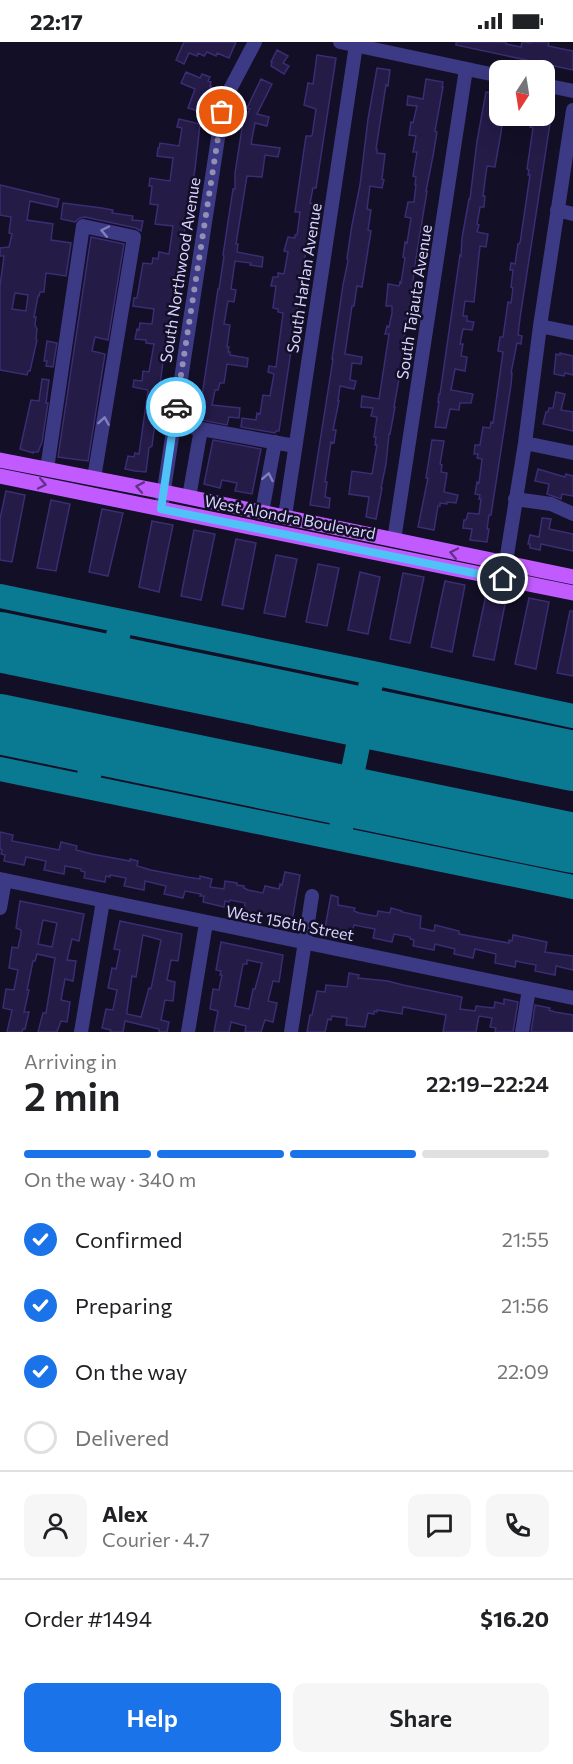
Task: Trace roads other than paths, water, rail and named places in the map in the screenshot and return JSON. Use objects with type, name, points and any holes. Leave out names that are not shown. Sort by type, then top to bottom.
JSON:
[{"type":"main road","name":"West Alondra Boulevard","points":[[0,460],[189,496],[394,540],[573,593]]},
{"type":"main road","name":"West Alondra Boulevard","points":[[0,476],[161,509],[504,571],[573,577]]},
{"type":"street","name":"South Northwood Avenue","points":[[161,509],[222,112],[227,95],[255,42]]},
{"type":"street","points":[[340,42],[489,74]]},
{"type":"street","name":"South Harlan Avenue","points":[[285,516],[356,45]]},
{"type":"street","name":"South Tajauta Avenue","points":[[394,540],[466,69]]},
{"type":"street","points":[[555,87],[573,91]]},
{"type":"street","points":[[504,571],[525,443],[540,326],[573,110]]},
{"type":"street","points":[[557,210],[573,214]]},
{"type":"street","points":[[47,469],[83,226],[134,237],[94,478]]},
{"type":"street","points":[[540,326],[573,333]]},
{"type":"street","points":[[174,424],[295,446]]},
{"type":"street","points":[[189,496],[201,429]]},
{"type":"street","points":[[262,512],[275,442]]},
{"type":"street","points":[[525,443],[573,453]]},
{"type":"street","points":[[515,499],[551,504],[573,514]]},
{"type":"street","points":[[0,908],[2,880]]},
{"type":"street","name":"West 156th Street","points":[[2,880],[573,998]]},
{"type":"street","points":[[291,1032],[312,896]]},
{"type":"street","points":[[81,1032],[103,901]]},
{"type":"street","points":[[188,1032],[206,923]]},
{"type":"street","points":[[522,1032],[529,989]]}]
